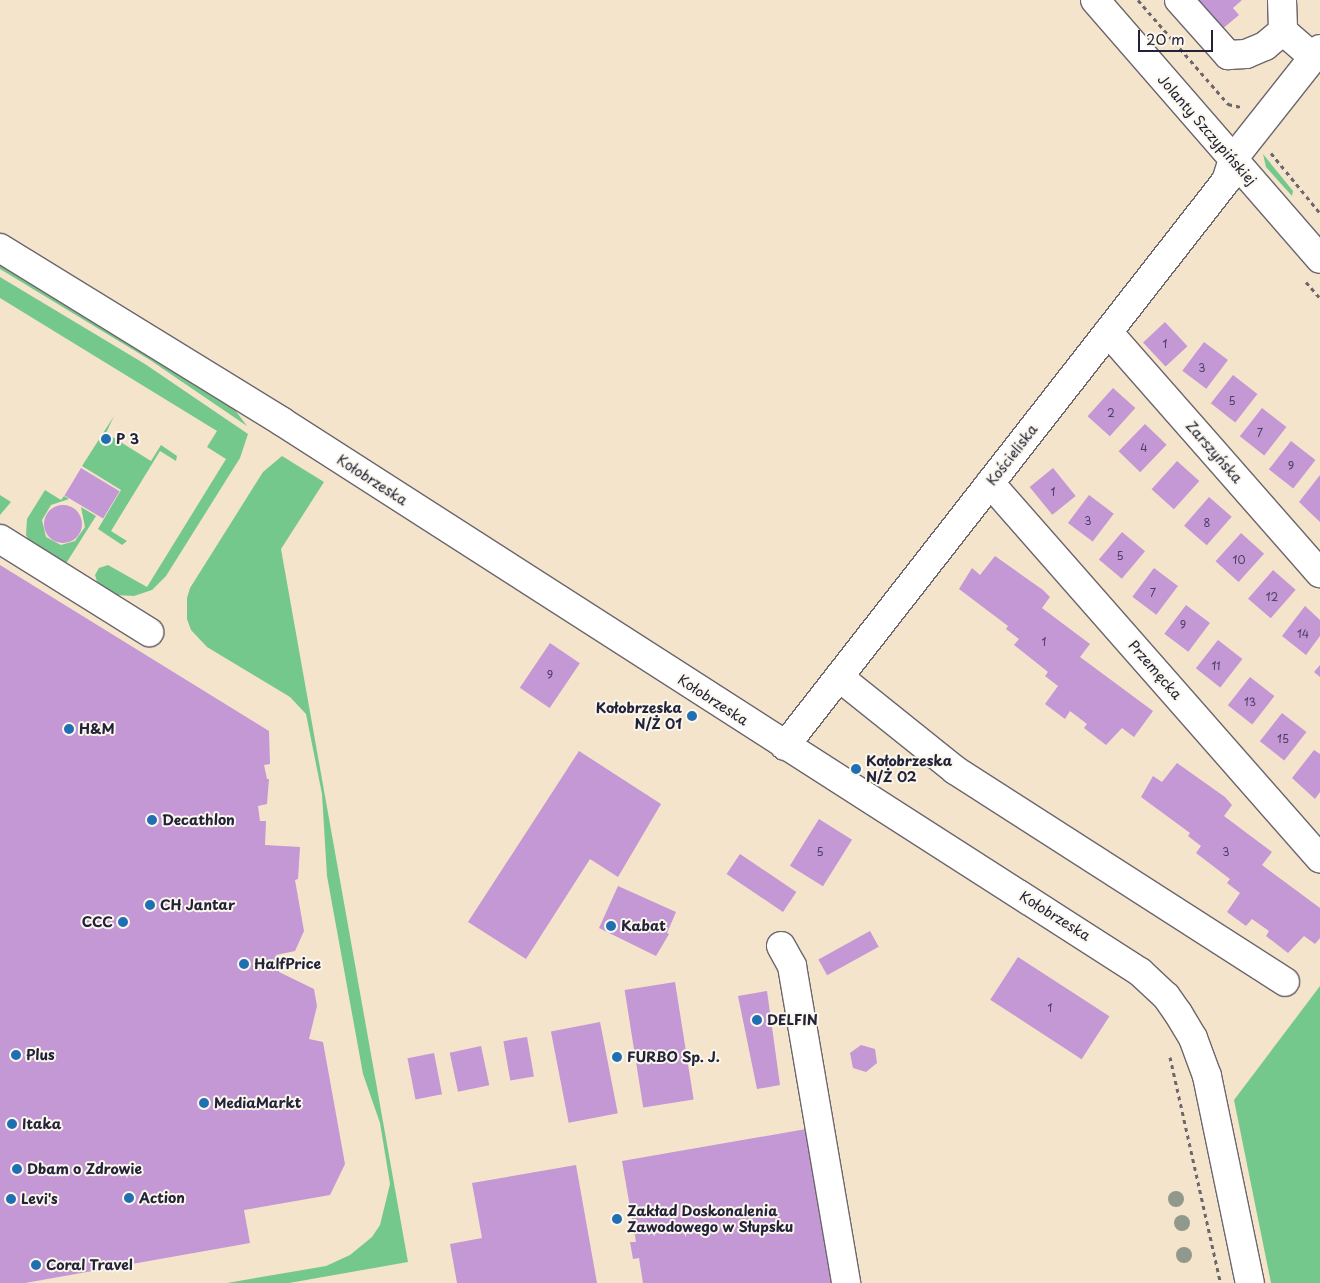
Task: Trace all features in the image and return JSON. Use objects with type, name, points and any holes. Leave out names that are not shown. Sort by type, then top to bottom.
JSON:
[{"type":"street","name":"Jolanty Szczypińskiej","points":[[1095,0],[1320,259]]},
{"type":"street","points":[[1179,0],[1228,55],[1246,54],[1265,46],[1282,31],[1282,0]]},
{"type":"street","points":[[1282,31],[1317,53]]},
{"type":"street","name":"Kościeliska","points":[[785,746],[1226,181],[1233,160],[1269,111],[1317,53]]},
{"type":"street","name":"Kołobrzeska","points":[[0,248],[281,421],[785,746],[1098,943],[1140,972],[1166,996],[1193,1038],[1207,1076],[1250,1283]]},
{"type":"street","name":"Zarszyńska","points":[[1108,332],[1320,573]]},
{"type":"street","name":"Przemęcka","points":[[990,483],[1320,858]]},
{"type":"street","points":[[0,539],[149,632]]},
{"type":"street","points":[[839,677],[955,770],[1285,982]]},
{"type":"street","points":[[781,946],[792,966],[846,1283]]},
{"type":"path","points":[[1138,0],[1228,104],[1243,107],[1254,100],[1269,111]]},
{"type":"path","points":[[1270,147],[1275,161],[1320,213]]},
{"type":"path","points":[[1171,1061],[1221,1283]]},
{"type":"green space","points":[[1263,154],[1293,191],[1292,196],[1266,167]]},
{"type":"green space","points":[[0,262],[232,406],[247,426],[150,360],[0,269]]},
{"type":"green space","points":[[0,277],[145,364],[248,434],[240,458],[166,576],[152,590],[134,596],[116,595],[98,585],[95,575],[99,568],[108,565],[147,587],[226,459],[207,447],[217,431],[0,298]]},
{"type":"green space","points":[[114,416],[106,433],[151,461],[161,445],[177,456],[176,461],[160,451],[111,531],[127,541],[122,545],[98,529],[121,490],[82,466]]},
{"type":"green space","points":[[282,456],[324,482],[281,549],[408,1262],[289,1283],[227,1283],[326,1266],[350,1255],[372,1237],[380,1225],[390,1184],[380,1123],[363,1074],[327,876],[322,794],[306,714],[290,697],[207,647],[191,630],[187,619],[187,598],[190,588],[263,472]]},
{"type":"green space","points":[[45,490],[61,500],[64,496],[69,499],[51,505],[42,520],[46,537],[61,545],[75,541],[85,527],[81,507],[96,516],[65,565],[31,544],[26,535],[27,519]]},
{"type":"green space","points":[[0,495],[11,502],[0,515]]},
{"type":"green space","points":[[1320,986],[1320,1283],[1271,1283],[1234,1100]]},
{"type":"building","points":[[1197,0],[1242,0],[1233,8],[1239,15],[1221,30]]},
{"type":"building","points":[[1165,322],[1188,346],[1166,367],[1143,342]]},
{"type":"building","points":[[1204,342],[1228,360],[1206,389],[1182,371]]},
{"type":"building","points":[[1233,375],[1257,394],[1235,422],[1211,403]]},
{"type":"building","points":[[1113,388],[1135,408],[1110,436],[1088,416]]},
{"type":"building","points":[[1262,408],[1286,427],[1264,455],[1240,436]]},
{"type":"building","points":[[1145,424],[1167,445],[1140,472],[1119,451]]},
{"type":"building","points":[[1291,441],[1315,460],[1293,488],[1269,469]]},
{"type":"building","points":[[1177,461],[1199,481],[1174,509],[1152,489]]},
{"type":"building","points":[[81,468],[120,491],[103,519],[65,495]]},
{"type":"building","points":[[1053,468],[1076,496],[1052,515],[1030,487]]},
{"type":"building","points":[[1320,475],[1320,522],[1299,502]]},
{"type":"building","points":[[1089,495],[1114,514],[1093,542],[1068,523]]},
{"type":"building","points":[[1209,497],[1232,517],[1207,545],[1184,526]]},
{"type":"building","points":[[63,505],[77,510],[82,524],[77,538],[63,543],[49,538],[44,524],[49,510]]},
{"type":"building","points":[[1122,532],[1145,551],[1122,579],[1099,560]]},
{"type":"building","points":[[1241,533],[1264,554],[1239,582],[1216,561]]},
{"type":"building","points":[[995,556],[1043,590],[1050,597],[1042,608],[1090,644],[1080,657],[1153,711],[1134,737],[1122,728],[1106,745],[1084,728],[1087,724],[1070,711],[1065,719],[1045,704],[1058,686],[1045,676],[1048,672],[1014,645],[1019,639],[1006,629],[1008,626],[959,589],[972,568],[980,575]]},
{"type":"building","name":"CH Jantar","points":[[0,565],[269,731],[270,764],[264,765],[267,779],[269,779],[267,804],[258,806],[260,821],[266,821],[265,845],[300,847],[298,879],[295,880],[304,931],[295,951],[276,955],[279,972],[314,989],[317,1006],[309,1039],[323,1042],[345,1164],[330,1195],[244,1210],[250,1243],[25,1283],[0,1283]]},
{"type":"building","points":[[1154,568],[1178,586],[1156,615],[1132,597]]},
{"type":"building","points":[[1273,570],[1296,590],[1271,618],[1248,599]]},
{"type":"building","points":[[1186,605],[1210,623],[1188,652],[1164,634]]},
{"type":"building","points":[[1305,606],[1320,620],[1320,636],[1306,655],[1282,636]]},
{"type":"building","points":[[1218,640],[1242,659],[1220,687],[1196,668]]},
{"type":"building","points":[[550,643],[580,663],[550,708],[520,688]]},
{"type":"building","points":[[1320,665],[1320,677],[1314,672]]},
{"type":"building","points":[[1250,677],[1274,696],[1252,724],[1228,705]]},
{"type":"building","points":[[1282,713],[1306,732],[1284,760],[1260,741]]},
{"type":"building","points":[[1314,750],[1320,754],[1320,792],[1315,799],[1292,778]]},
{"type":"building","points":[[579,751],[661,804],[618,877],[590,859],[526,959],[468,922]]},
{"type":"building","points":[[1177,763],[1225,797],[1232,805],[1224,816],[1272,852],[1262,865],[1320,908],[1320,938],[1315,944],[1304,936],[1288,953],[1266,936],[1269,931],[1252,919],[1246,926],[1227,912],[1240,893],[1227,883],[1230,879],[1196,853],[1201,846],[1188,836],[1190,833],[1141,797],[1153,776],[1162,782]]},
{"type":"building","points":[[819,819],[852,840],[823,886],[790,866]]},
{"type":"building","points":[[740,854],[796,892],[783,912],[727,874]]},
{"type":"building","points":[[618,886],[676,912],[667,933],[669,934],[656,956],[599,928]]},
{"type":"building","points":[[870,931],[879,947],[827,975],[818,960]]},
{"type":"building","points":[[1018,957],[1109,1016],[1082,1059],[990,1000]]},
{"type":"building","points":[[675,982],[694,1100],[643,1108],[625,990]]},
{"type":"building","name":"DELFIN","points":[[767,991],[780,1085],[757,1089],[738,996]]},
{"type":"building","points":[[600,1022],[618,1113],[569,1123],[551,1032]]},
{"type":"building","points":[[527,1037],[534,1076],[510,1081],[503,1041]]},
{"type":"building","points":[[861,1045],[875,1049],[877,1063],[866,1072],[853,1068],[850,1053]]},
{"type":"building","points":[[481,1046],[489,1085],[458,1092],[450,1053]]},
{"type":"building","points":[[434,1053],[442,1094],[416,1099],[407,1058]]},
{"type":"building","points":[[812,1128],[839,1283],[643,1283],[639,1258],[633,1259],[630,1242],[636,1242],[622,1161]]},
{"type":"building","points":[[576,1165],[597,1283],[457,1283],[450,1244],[482,1238],[472,1183]]},
{"type":"place","name":"P 3","points":[[106,439]]},
{"type":"place","name":"Kołobrzeska N/Ż 01","points":[[692,716]]},
{"type":"place","name":"H&M","points":[[69,729]]},
{"type":"place","name":"Kołobrzeska N/Ż 02","points":[[856,769]]},
{"type":"place","name":"Decathlon","points":[[152,820]]},
{"type":"place","name":"CH Jantar","points":[[150,905]]},
{"type":"place","name":"CCC","points":[[123,922]]},
{"type":"place","name":"Kabat","points":[[611,926]]},
{"type":"place","name":"HalfPrice","points":[[244,964]]},
{"type":"place","name":"DELFIN","points":[[757,1020]]},
{"type":"place","name":"Plus","points":[[16,1055]]},
{"type":"place","name":"FURBO Sp. J.","points":[[617,1057]]},
{"type":"place","name":"MediaMarkt","points":[[204,1103]]},
{"type":"place","name":"Itaka","points":[[12,1124]]},
{"type":"place","name":"Dbam o Zdrowie","points":[[17,1169]]},
{"type":"place","name":"Action","points":[[129,1198]]},
{"type":"place","name":"Levi's","points":[[11,1199]]},
{"type":"place","name":"Zakład Doskonalenia Zawodowego w Słupsku","points":[[617,1219]]},
{"type":"place","name":"Coral Travel","points":[[36,1265]]}]
